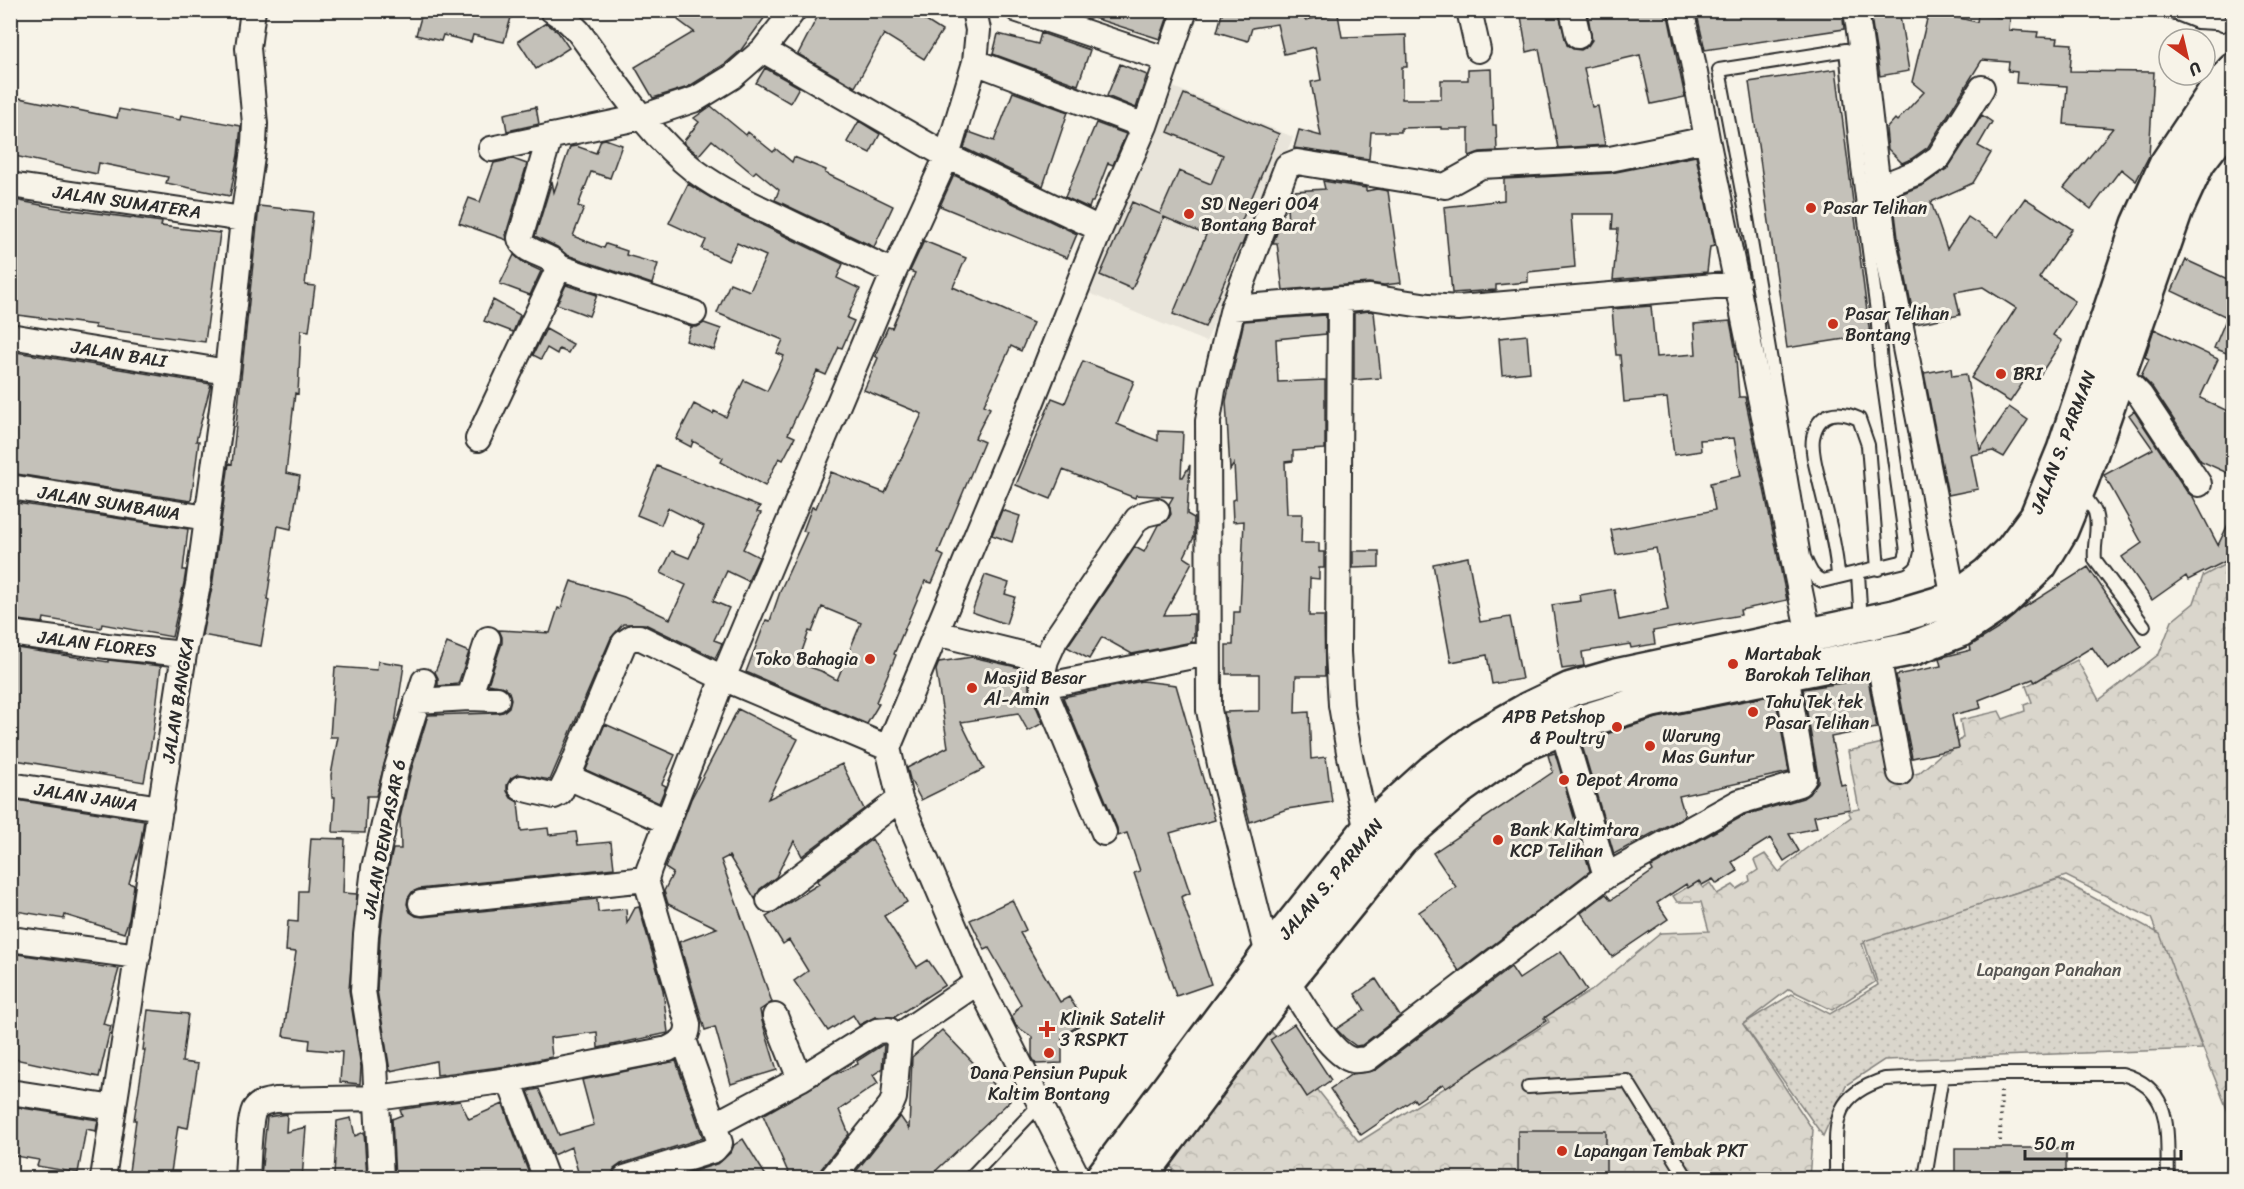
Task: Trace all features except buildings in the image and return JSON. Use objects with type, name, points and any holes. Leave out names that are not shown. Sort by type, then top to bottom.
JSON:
[{"type":"main road","name":"JALAN S. PARMAN","points":[[1139,1179],[1367,831],[1432,772],[1481,736],[1571,689],[1616,676],[1894,618],[1954,599],[1988,574],[2012,550],[2037,516],[2064,450],[2139,224],[2166,165],[2214,93],[2234,70]]},
{"type":"main road","name":"JALAN S. PARMAN","points":[[1102,1179],[1277,968],[1401,839],[1458,789],[1517,747],[1562,728],[1652,700],[1914,648],[1960,630],[2002,602],[2040,565],[2061,530],[2078,489],[2176,210],[2198,162],[2234,115]]},
{"type":"main road","points":[[1851,626],[1863,659]]},
{"type":"street","name":"JALAN BANGKA","points":[[104,1179],[184,654],[198,585],[227,372],[243,219],[254,143],[255,124],[248,48],[253,10]]},
{"type":"street","points":[[552,10],[578,31],[642,117],[695,171],[721,188],[894,272]]},
{"type":"street","points":[[492,149],[642,117],[696,99],[732,77],[763,50],[794,10]]},
{"type":"street","points":[[247,1179],[254,1109],[262,1102],[377,1098],[508,1080],[668,1049],[684,1040],[688,1032],[688,1024],[646,879],[723,678],[894,272],[947,156],[975,62],[978,30],[974,10]]},
{"type":"street","points":[[1018,10],[1168,60]]},
{"type":"street","points":[[1078,1179],[978,982],[900,799],[888,748],[1145,126],[1185,10]]},
{"type":"street","points":[[1469,10],[1478,50]]},
{"type":"street","points":[[1572,10],[1578,36]]},
{"type":"street","points":[[1681,10],[1809,635]]},
{"type":"street","points":[[1856,10],[1884,240],[1954,599]]},
{"type":"street","points":[[763,50],[947,156],[1101,229]]},
{"type":"street","points":[[975,62],[1145,126]]},
{"type":"street","points":[[1877,188],[1918,172],[1939,157],[1982,88]]},
{"type":"street","points":[[550,136],[520,238],[524,247],[551,258],[559,267],[694,313]]},
{"type":"street","points":[[1707,140],[1610,159],[1485,165],[1454,181],[1297,162],[1291,163],[1286,168],[1233,308],[1213,390],[1208,421],[1209,710],[1221,769],[1277,968],[1338,1053],[1354,1061],[1367,1059],[1606,876],[1739,802],[1796,786],[1802,782],[1804,778],[1786,674]]},
{"type":"street","name":"JALAN SUMATERA","points":[[10,185],[243,219]]},
{"type":"street","points":[[478,439],[559,267]]},
{"type":"street","points":[[1233,308],[1370,297],[1458,308],[1738,284]]},
{"type":"street","points":[[1340,299],[1338,652],[1341,705],[1367,831]]},
{"type":"street","name":"JALAN BALI","points":[[10,336],[227,372]]},
{"type":"street","points":[[2119,373],[2140,395],[2199,484]]},
{"type":"street","name":"JALAN SUMBAWA","points":[[10,487],[207,518]]},
{"type":"street","points":[[1104,833],[1043,686],[1042,677],[1046,660],[1055,640],[1137,519],[1157,511]]},
{"type":"street","name":"JALAN FLORES","points":[[10,633],[184,654]]},
{"type":"street","points":[[936,633],[1046,660]]},
{"type":"street","points":[[522,788],[554,796],[560,793],[624,643],[628,639],[639,637],[723,678],[888,748]]},
{"type":"street","points":[[488,639],[469,698],[497,699]]},
{"type":"street","points":[[1043,686],[1209,653]]},
{"type":"street","points":[[1863,659],[1900,773]]},
{"type":"street","name":"JALAN DENPASAR 6","points":[[381,1179],[375,1065],[363,991],[367,924],[374,868],[389,803],[421,691],[469,698]]},
{"type":"street","points":[[1562,728],[1606,876]]},
{"type":"street","points":[[568,777],[668,822]]},
{"type":"street","name":"JALAN JAWA","points":[[10,786],[161,808]]},
{"type":"street","points":[[769,900],[900,799]]},
{"type":"street","points":[[421,903],[646,879]]},
{"type":"street","points":[[10,939],[138,956]]},
{"type":"street","points":[[897,1036],[978,982]]},
{"type":"street","points":[[775,1016],[800,1079]]},
{"type":"street","points":[[714,1125],[800,1079],[877,1031],[889,1030],[897,1036],[899,1042],[894,1098],[891,1105],[832,1179]]},
{"type":"street","points":[[636,1177],[718,1147],[720,1143],[684,1040]]},
{"type":"street","points":[[508,1080],[546,1179]]},
{"type":"street","points":[[10,1092],[114,1108]]},
{"type":"lane","points":[[2167,10],[2197,22],[2228,25]]},
{"type":"lane","points":[[2213,10],[2228,25]]},
{"type":"lane","points":[[1846,50],[1858,167],[1877,312],[1881,365],[1907,551],[1905,559],[1901,562],[1878,569],[1822,581],[1816,578],[1804,557],[1749,229],[1719,70],[1846,50]]},
{"type":"lane","points":[[1838,576],[1815,464],[1813,439],[1819,424],[1827,415],[1844,412],[1858,418],[1868,445],[1878,569]]},
{"type":"lane","points":[[2078,489],[2094,510],[2098,528],[2094,549],[2095,560],[2144,626]]},
{"type":"lane","points":[[1851,626],[1858,573]]},
{"type":"lane","points":[[1836,1179],[1837,1120],[1842,1107],[1854,1094],[1868,1085],[1885,1079],[1942,1076],[2122,1074],[2139,1079],[2151,1089],[2159,1101],[2165,1117],[2168,1179]]},
{"type":"lane","points":[[1925,1179],[1942,1076]]},
{"type":"lane","points":[[1528,1087],[1627,1081],[1688,1179]]},
{"type":"lane","points":[[970,1179],[1040,1104]]},
{"type":"path","points":[[2000,1141],[2001,1074]]},
{"type":"shaded area","name":"SD Negeri 004 Bontang Barat","points":[[1171,86],[1293,137],[1206,342],[1084,291]]},
{"type":"green space","points":[[2233,560],[2233,1124],[2151,918],[2066,876],[1862,944],[1875,982],[1832,1010],[1789,989],[1743,1024],[1813,1130],[1809,1178],[1182,1178],[1164,1160],[1271,1031],[1359,1142],[1549,1022],[1535,998],[1550,988],[1565,1007],[1591,991],[1661,933],[1709,931],[1701,902],[1677,902],[1673,896],[1697,881],[1703,888],[1710,883],[1717,894],[1733,885],[1737,889],[1750,881],[1749,876],[1758,870],[1754,860],[1765,854],[1779,872],[1804,850],[1851,817],[1848,811],[1859,809],[1848,751],[1891,741],[1900,778],[1919,773],[1941,754],[1949,752],[1963,737],[1960,720],[1999,711],[2003,719],[2025,711],[2024,705],[2032,702],[2026,686],[2077,660],[2099,700],[2159,654],[2172,621],[2194,603],[2203,576]]},
{"type":"green space","name":"Lapangan Panahan","points":[[2059,879],[2160,934],[2202,1049],[1884,1060],[1846,1085],[1823,1136],[1743,1024],[1792,994],[1830,1014],[1878,985],[1864,941]]},
{"type":"place","name":"Pasar Telihan","points":[[1811,208]]},
{"type":"place","name":"SD Negeri 004 Bontang Barat","points":[[1189,214]]},
{"type":"place","name":"Pasar Telihan Bontang","points":[[1833,324]]},
{"type":"place","name":"BRI","points":[[2001,374]]},
{"type":"place","name":"Toko Bahagia","points":[[870,659]]},
{"type":"place","name":"Martabak Barokah Telihan","points":[[1733,664]]},
{"type":"place","name":"Masjid Besar Al-Amin","points":[[972,688]]},
{"type":"place","name":"Tahu Tek tek Pasar Telihan","points":[[1753,712]]},
{"type":"place","name":"APB Petshop & Poultry","points":[[1617,727]]},
{"type":"place","name":"Warung Mas Guntur","points":[[1650,746]]},
{"type":"place","name":"Depot Aroma","points":[[1564,780]]},
{"type":"place","name":"Bank Kaltimtara KCP Telihan","points":[[1498,840]]},
{"type":"place","name":"Klinik Satelit 3 RSPKT","points":[[1047,1029]]},
{"type":"place","name":"Dana Pensiun Pupuk Kaltim Bontang","points":[[1049,1053]]},
{"type":"place","name":"Lapangan Tembak PKT","points":[[1562,1151]]}]
